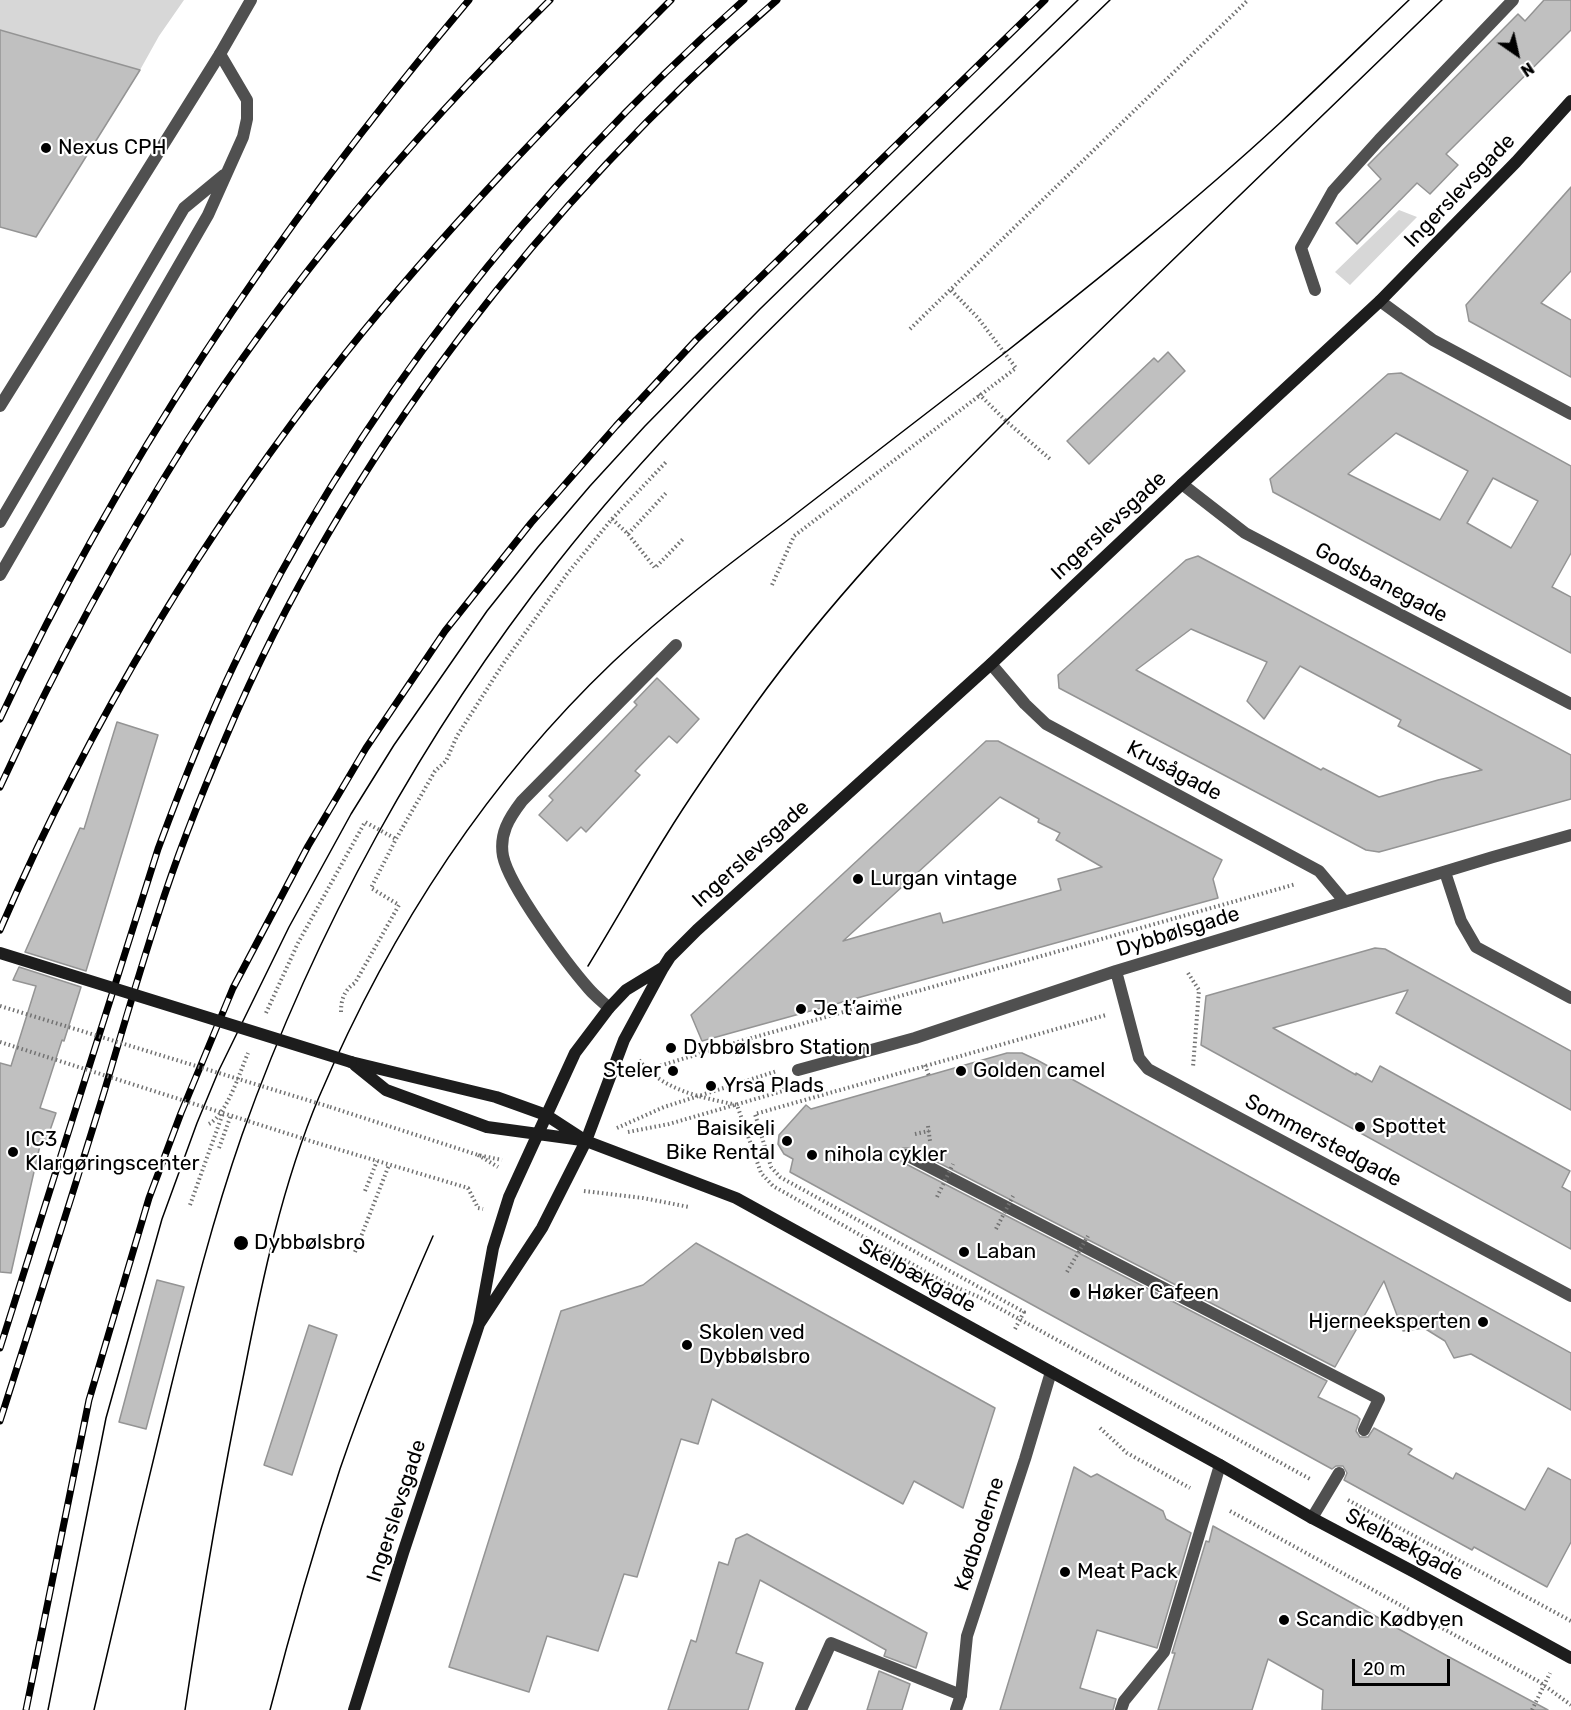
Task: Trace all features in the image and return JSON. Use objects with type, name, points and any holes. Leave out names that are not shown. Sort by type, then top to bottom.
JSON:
[{"type":"street","points":[[0,406],[220,54],[251,0]]},
{"type":"street","points":[[1314,290],[1301,248],[1333,191],[1513,0]]},
{"type":"street","points":[[0,575],[208,215],[243,137],[247,119],[247,100],[220,54]]},
{"type":"street","name":"Ingerslevsgade","points":[[479,1324],[542,1228],[586,1141],[624,1040],[670,957],[991,664],[1380,301],[1516,162],[1571,101]]},
{"type":"street","points":[[0,522],[184,208],[227,172]]},
{"type":"street","points":[[1380,301],[1433,340],[1571,414]]},
{"type":"street","name":"Godsbanegade","points":[[1182,484],[1245,533],[1571,704]]},
{"type":"street","points":[[609,1008],[590,990],[562,954],[511,878],[503,856],[503,833],[510,816],[522,801],[676,645]]},
{"type":"street","name":"Krusågade","points":[[991,664],[1025,704],[1046,724],[1318,872],[1345,902]]},
{"type":"street","name":"Dybbølsgade","points":[[798,1070],[915,1038],[1116,971],[1571,835]]},
{"type":"street","points":[[1445,872],[1461,921],[1476,947],[1571,998]]},
{"type":"street","points":[[0,953],[351,1062],[496,1097],[546,1114],[586,1141]]},
{"type":"street","name":"Ingerslevsgade","points":[[354,1710],[406,1542],[479,1324],[493,1248],[509,1197],[575,1053],[609,1008],[626,990],[663,968]]},
{"type":"street","name":"Sommerstedgade","points":[[1116,971],[1139,1058],[1148,1069],[1571,1296]]},
{"type":"street","points":[[351,1062],[386,1090],[487,1126],[586,1141]]},
{"type":"street","name":"Skelbækgade","points":[[586,1141],[736,1198],[1312,1518],[1416,1572],[1566,1655]]},
{"type":"street","points":[[906,1155],[1379,1399],[1364,1430]]},
{"type":"street","name":"Kødboderne","points":[[957,1710],[961,1695],[967,1635],[1051,1372]]},
{"type":"street","points":[[1122,1710],[1124,1701],[1164,1652],[1220,1465]]},
{"type":"street","points":[[1312,1518],[1339,1473]]},
{"type":"street","points":[[801,1710],[831,1642],[961,1695]]},
{"type":"path","points":[[910,329],[1248,0]]},
{"type":"path","points":[[772,585],[794,536],[1016,368],[978,318],[950,289]]},
{"type":"path","points":[[979,394],[1050,459]]},
{"type":"path","points":[[341,1012],[341,1001],[348,988],[355,983],[399,905],[371,888],[435,771],[446,760],[457,736],[503,664],[512,654],[519,639],[567,574],[612,519],[666,462]]},
{"type":"path","points":[[628,534],[666,493]]},
{"type":"path","points":[[612,519],[628,534],[655,568],[684,539]]},
{"type":"path","points":[[266,1015],[298,943],[365,822],[396,839]]},
{"type":"path","points":[[656,1067],[1323,876]]},
{"type":"path","points":[[1175,953],[1199,990],[1191,1092]]},
{"type":"path","points":[[0,1006],[330,1107],[468,1152]]},
{"type":"path","points":[[624,1040],[648,1071],[687,1094],[737,1105]]},
{"type":"path","points":[[0,1042],[388,1165],[469,1186],[478,1208],[483,1209]]},
{"type":"path","points":[[209,1124],[215,1121],[224,1107],[252,1046]]},
{"type":"path","points":[[586,1141],[674,1104],[776,1071],[798,1070]]},
{"type":"path","points":[[677,1121],[783,1091],[798,1070]]},
{"type":"path","points":[[737,1105],[761,1173],[773,1186],[944,1282],[979,1297],[1571,1621]]},
{"type":"path","points":[[190,1205],[223,1113]]},
{"type":"path","points":[[219,1148],[231,1115]]},
{"type":"path","points":[[365,1191],[377,1161]]},
{"type":"path","points":[[937,1197],[953,1164]]},
{"type":"path","points":[[355,1252],[388,1165]]},
{"type":"path","points":[[996,1229],[1013,1196]]},
{"type":"path","points":[[656,1200],[695,1208]]},
{"type":"path","points":[[1066,1272],[1088,1236]]},
{"type":"path","points":[[1093,1424],[1103,1430],[1127,1453],[1544,1684],[1571,1705]]},
{"type":"path","points":[[1532,1710],[1544,1684],[1566,1655]]},
{"type":"shaded area","points":[[0,0],[184,0],[159,36],[140,70],[0,30]]},
{"type":"shaded area","points":[[1399,210],[1417,217],[1350,285],[1335,272]]},
{"type":"building","points":[[1544,0],[1571,0],[1571,30],[1446,154],[1458,165],[1430,194],[1417,183],[1357,244],[1336,223],[1381,179],[1368,165],[1518,14],[1525,21]]},
{"type":"building","name":"Nexus CPH","points":[[0,30],[140,70],[36,237],[0,227]]},
{"type":"building","points":[[1571,187],[1571,271],[1541,303],[1571,320],[1571,377],[1469,321],[1466,305]]},
{"type":"building","points":[[1168,352],[1185,371],[1089,464],[1067,441],[1154,358],[1158,362]]},
{"type":"building","points":[[1401,373],[1571,466],[1571,553],[1552,587],[1571,597],[1571,653],[1273,492],[1270,479],[1388,374]],"holes":[[[1396,433],[1468,471],[1440,520],[1348,474]],[[1493,478],[1538,501],[1511,548],[1467,523]]]},
{"type":"building","points":[[1198,556],[1571,755],[1571,799],[1379,852],[1366,850],[1059,688],[1058,675],[1186,560]],"holes":[[[1191,629],[1267,662],[1247,701],[1264,719],[1300,666],[1401,720],[1398,726],[1482,770],[1379,797],[1323,768],[1321,770],[1136,670]]]},
{"type":"building","points":[[657,678],[699,719],[677,743],[669,736],[635,771],[640,775],[586,832],[581,827],[567,841],[539,815],[553,800],[549,796],[637,705],[634,702]]},
{"type":"building","points":[[117,722],[158,735],[86,971],[25,952],[80,828],[84,829]]},
{"type":"building","points":[[986,741],[998,741],[1222,860],[1213,879],[1218,898],[702,1041],[691,1015]],"holes":[[[1000,797],[1039,819],[1038,822],[1060,833],[1056,840],[1102,867],[1058,879],[1061,890],[943,923],[940,913],[843,941]]]},
{"type":"building","points":[[1375,948],[1385,949],[1571,1051],[1571,1110],[1396,1013],[1408,990],[1273,1028],[1372,1082],[1380,1066],[1570,1171],[1562,1187],[1571,1192],[1571,1249],[1201,1045],[1206,996]]},
{"type":"building","points":[[19,967],[81,987],[40,1108],[56,1113],[46,1142],[41,1141],[11,1273],[0,1272],[0,1063],[11,1066],[36,986],[13,980]]},
{"type":"building","points":[[1007,1053],[1022,1053],[1037,1060],[1571,1353],[1571,1410],[1471,1354],[1454,1358],[1445,1341],[1424,1328],[1403,1331],[1384,1281],[1335,1367],[910,1148],[902,1148],[898,1152],[902,1162],[1327,1381],[1318,1397],[1357,1416],[1360,1419],[1356,1431],[1360,1437],[1368,1437],[1374,1428],[1412,1449],[1408,1454],[1453,1479],[1456,1473],[1525,1510],[1548,1468],[1571,1480],[1571,1542],[1547,1587],[1474,1547],[1472,1550],[1344,1480],[1347,1473],[1343,1466],[1336,1466],[1332,1469],[790,1172],[793,1159],[784,1154],[778,1144],[779,1135],[806,1105],[811,1109]]},
{"type":"building","points":[[696,1243],[995,1408],[963,1508],[914,1481],[903,1504],[712,1399],[698,1444],[681,1439],[637,1577],[624,1574],[598,1651],[547,1636],[529,1692],[449,1667],[561,1311],[643,1285]]},
{"type":"building","points":[[157,1280],[184,1287],[146,1429],[119,1422]]},
{"type":"building","points":[[309,1325],[337,1335],[292,1475],[264,1465]]},
{"type":"building","points":[[1074,1467],[1091,1477],[1097,1474],[1163,1511],[1166,1519],[1191,1533],[1157,1648],[1097,1630],[1080,1688],[1116,1699],[1113,1710],[1000,1710]]},
{"type":"building","name":"Scandic Kødbyen","points":[[1213,1526],[1548,1710],[1322,1710],[1323,1690],[1268,1659],[1252,1710],[1158,1710],[1175,1653],[1172,1653],[1206,1541],[1209,1542]]},
{"type":"building","points":[[747,1534],[927,1633],[916,1668],[884,1656],[886,1650],[760,1580],[736,1653],[763,1663],[748,1710],[668,1710],[691,1640],[696,1642],[719,1562],[728,1565],[736,1539]]},
{"type":"building","points":[[879,1671],[910,1684],[902,1710],[867,1710]]},
{"type":"tram line","points":[[48,1710],[106,1418],[162,1219],[219,1070],[289,927],[351,814],[394,745],[487,611],[590,486],[645,426],[760,309],[1078,0]]},
{"type":"tram line","points":[[94,1710],[186,1326],[231,1166],[271,1059],[303,983],[338,909],[418,764],[509,627],[558,562],[663,440],[775,324],[1110,0]]},
{"type":"tram line","points":[[185,1710],[227,1457],[266,1268],[294,1164],[319,1097],[346,1036],[376,977],[443,864],[522,759],[613,662],[654,625],[718,573],[1002,355],[1144,241],[1281,122],[1409,0]]},
{"type":"tram line","points":[[588,966],[667,834],[720,753],[782,668],[843,594],[939,489],[1006,421],[1442,0]]},
{"type":"tram line","points":[[270,1710],[303,1589],[340,1469],[384,1352],[433,1236]]},
{"type":"railway","points":[[0,719],[47,622],[98,528],[210,344],[271,255],[335,168],[469,0]]},
{"type":"railway","points":[[0,787],[65,654],[112,568],[161,483],[227,381],[268,323],[356,210],[450,103],[550,0]]},
{"type":"railway","points":[[0,930],[72,778],[153,631],[198,559],[294,421],[345,354],[462,217],[586,85],[671,0]]},
{"type":"railway","points":[[0,1348],[158,849],[213,710],[282,571],[335,480],[393,392],[456,307],[522,225],[593,147],[667,72],[744,0]]},
{"type":"railway","points":[[0,1421],[181,848],[226,737],[275,632],[330,531],[392,432],[460,337],[533,246],[610,160],[692,77],[777,0]]},
{"type":"railway","points":[[26,1710],[89,1400],[149,1198],[181,1113],[233,988],[308,846],[366,748],[445,631],[531,523],[616,426],[696,340],[1045,0]]},
{"type":"place","name":"Nexus CPH","points":[[46,148]]},
{"type":"place","name":"Lurgan vintage","points":[[858,879]]},
{"type":"place","name":"Je t’aime","points":[[801,1009]]},
{"type":"place","name":"Dybbølsbro Station","points":[[671,1048]]},
{"type":"place","name":"Steler","points":[[673,1071]]},
{"type":"place","name":"Golden camel","points":[[961,1071]]},
{"type":"place","name":"Yrsa Plads","points":[[711,1086]]},
{"type":"place","name":"Spottet","points":[[1360,1127]]},
{"type":"place","name":"Baisikeli Bike Rental","points":[[787,1141]]},
{"type":"place","name":"IC3 Klargøringscenter","points":[[13,1152]]},
{"type":"place","name":"nihola cykler","points":[[812,1155]]},
{"type":"place","name":"Dybbølsbro","points":[[241,1243]]},
{"type":"place","name":"Laban","points":[[964,1252]]},
{"type":"place","name":"Høker Cafeen","points":[[1075,1293]]},
{"type":"place","name":"Hjerneeksperten","points":[[1483,1322]]},
{"type":"place","name":"Skolen ved Dybbølsbro","points":[[687,1345]]},
{"type":"place","name":"Meat Pack","points":[[1065,1572]]},
{"type":"place","name":"Scandic Kødbyen","points":[[1284,1620]]}]
